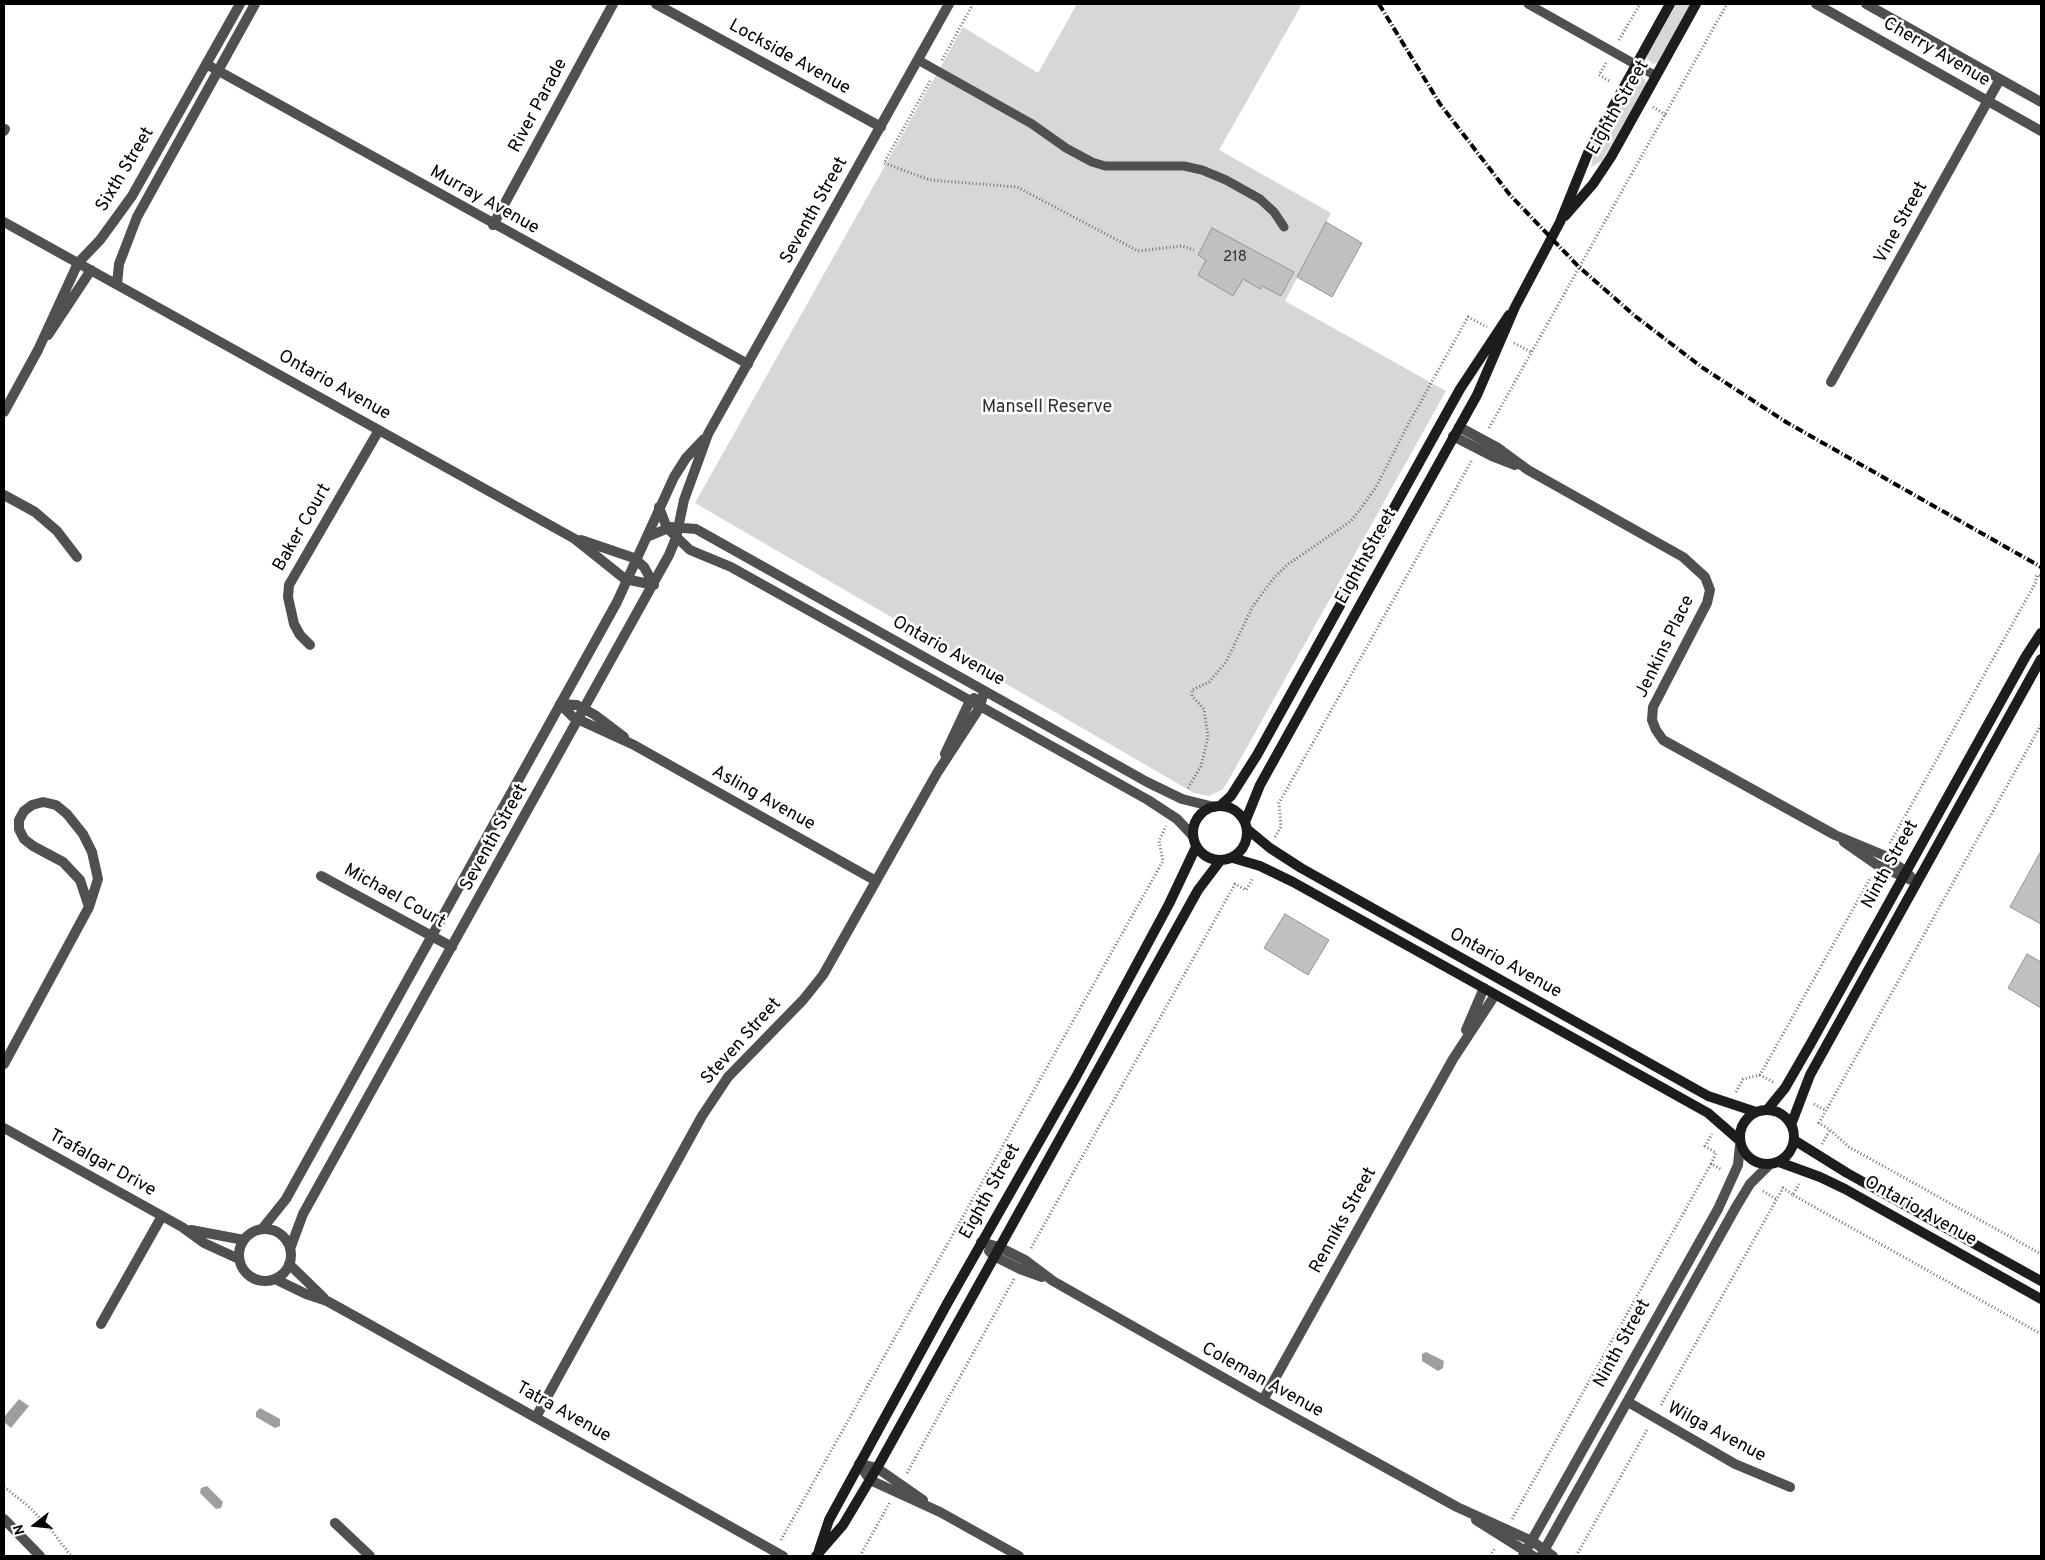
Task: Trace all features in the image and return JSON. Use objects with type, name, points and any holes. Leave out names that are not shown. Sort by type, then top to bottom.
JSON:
[{"type":"street","name":"Sixth Street","points":[[4,412],[38,350],[78,262],[100,240],[128,203],[240,4]]},
{"type":"street","name":"Sixth Street","points":[[117,284],[119,264],[137,217],[255,4]]},
{"type":"street","name":"River Parade","points":[[494,225],[613,4]]},
{"type":"street","name":"Lockside Avenue","points":[[656,4],[880,127]]},
{"type":"street","name":"Seventh Street","points":[[290,1249],[304,1214],[654,584],[676,538],[684,500],[708,434],[949,4]]},
{"type":"street","name":"Eighth Street","points":[[1246,825],[1263,779],[1459,426],[1492,362],[1515,307],[1560,222],[1590,148],[1670,4]]},
{"type":"street","name":"Eighth Street","points":[[1560,222],[1600,174],[1696,4]]},
{"type":"street","name":"Cherry Avenue","points":[[1816,4],[2041,131]]},
{"type":"street","name":"Cherry Avenue","points":[[1866,4],[2041,102]]},
{"type":"street","name":"Murray Avenue","points":[[206,64],[748,364]]},
{"type":"street","name":"Vine Street","points":[[1831,382],[2000,79]]},
{"type":"street","name":"Ontario Avenue","points":[[4,222],[575,539],[615,572],[628,580],[654,584]]},
{"type":"street","name":"Sixth Street","points":[[38,350],[92,270]]},
{"type":"street","name":"Eighth Street","points":[[1217,806],[1231,796],[1257,755],[1460,389],[1496,332],[1515,307]]},
{"type":"street","name":"Jenkins Place","points":[[1459,426],[1492,456],[1528,470],[1683,557],[1705,576],[1710,590],[1707,603],[1653,707],[1652,720],[1663,740],[1835,835],[1883,856],[1916,882]]},
{"type":"street","name":"Baker Court","points":[[310,645],[300,635],[294,624],[288,597],[289,585],[379,430]]},
{"type":"street","name":"Seventh Street","points":[[262,1229],[286,1198],[628,580],[674,477],[686,458],[708,434]]},
{"type":"street","name":"Jenkins Place","points":[[1453,436],[1480,444]]},
{"type":"street","points":[[4,495],[35,512],[57,531],[77,557]]},
{"type":"street","name":"Ontario Avenue","points":[[659,507],[667,528],[690,550],[731,567],[1172,815],[1193,836]]},
{"type":"street","name":"Ontario Avenue","points":[[647,537],[667,528],[696,528],[1146,782],[1182,799],[1217,806]]},
{"type":"street","name":"Ontario Avenue","points":[[575,539],[624,554],[644,568],[654,584]]},
{"type":"street","name":"Ninth Street","points":[[1761,1111],[1784,1088],[2026,656],[2041,633]]},
{"type":"street","name":"Ninth Street","points":[[1791,1125],[1814,1068],[2041,659]]},
{"type":"street","name":"Steven Street","points":[[937,773],[970,701],[984,691]]},
{"type":"street","name":"Steven Street","points":[[536,1416],[716,1093],[728,1077],[803,1000],[823,975],[937,773],[980,707],[984,691]]},
{"type":"street","name":"Asling Avenue","points":[[560,704],[577,705],[634,745],[876,881]]},
{"type":"street","name":"Asling Avenue","points":[[560,704],[578,721],[634,745]]},
{"type":"street","points":[[4,1064],[89,907],[98,879],[92,852],[83,834],[67,814],[56,804],[43,802],[32,805],[24,811],[19,820],[19,830],[24,838],[33,846],[63,862],[80,880],[89,907]]},
{"type":"street","points":[[1217,806],[1235,810],[1246,825],[1245,846],[1233,858],[1220,861],[1206,857],[1196,847],[1193,836],[1196,821],[1200,814],[1217,806]]},
{"type":"street","name":"Ontario Avenue","points":[[1246,825],[1270,848],[1301,868],[1708,1096],[1761,1111]]},
{"type":"street","name":"Jenkins Place","points":[[1835,835],[1877,865],[1904,874]]},
{"type":"street","name":"Eighth Street","points":[[816,1556],[829,1520],[859,1464],[1146,948],[1185,873],[1196,847]]},
{"type":"street","name":"Ontario Avenue","points":[[1233,858],[1260,866],[1293,882],[1708,1113],[1740,1142]]},
{"type":"street","name":"Eighth Street","points":[[816,1556],[843,1526],[877,1468],[1198,890],[1220,861]]},
{"type":"street","name":"Michael Court","points":[[321,876],[452,947]]},
{"type":"street","name":"Renniks Street","points":[[1453,1059],[1484,988]]},
{"type":"street","name":"Renniks Street","points":[[1263,1400],[1453,1059],[1496,995]]},
{"type":"street","points":[[1761,1111],[1781,1114],[1791,1125],[1794,1140],[1791,1149],[1779,1162],[1768,1165],[1751,1160],[1740,1142],[1743,1123],[1761,1111]]},
{"type":"street","name":"Trafalgar Drive","points":[[4,1128],[185,1229],[204,1243],[239,1259]]},
{"type":"street","name":"Ontario Avenue","points":[[1794,1140],[1846,1173],[2041,1281]]},
{"type":"street","name":"Ninth Street","points":[[1527,1555],[1532,1541],[1714,1217],[1738,1165],[1740,1142]]},
{"type":"street","name":"Ontario Avenue","points":[[1779,1162],[1820,1177],[1844,1189],[2041,1299]]},
{"type":"street","name":"Ninth Street","points":[[1546,1554],[1706,1260],[1750,1184],[1768,1165]]},
{"type":"street","points":[[101,1324],[162,1216]]},
{"type":"street","name":"Trafalgar Drive","points":[[185,1229],[244,1240]]},
{"type":"street","points":[[262,1229],[276,1232],[282,1236],[290,1249],[289,1264],[286,1270],[275,1279],[256,1280],[244,1272],[239,1259],[244,1240],[255,1231],[262,1229]]},
{"type":"street","name":"Coleman Avenue","points":[[981,1242],[1504,1533],[1532,1541],[1546,1554]]},
{"type":"street","name":"Tatra Avenue","points":[[289,1264],[327,1301]]},
{"type":"street","name":"Tatra Avenue","points":[[275,1279],[306,1294],[327,1301],[536,1416],[779,1554]]},
{"type":"street","name":"Wilga Avenue","points":[[1628,1402],[1735,1464],[1790,1487]]},
{"type":"street","points":[[859,1464],[877,1468],[898,1488]]},
{"type":"street","points":[[859,1464],[870,1480],[898,1488],[1019,1556]]},
{"type":"street","points":[[4,1519],[40,1556]]},
{"type":"street","points":[[335,1523],[370,1556]]},
{"type":"street","name":"Coleman Avenue","points":[[1504,1533],[1527,1555]]},
{"type":"lane","points":[[1528,4],[1656,76]]},
{"type":"lane","points":[[918,60],[1032,124],[1066,148],[1092,162],[1105,166],[1184,166],[1202,170],[1226,180],[1260,199],[1274,212],[1284,227]]},
{"type":"path","points":[[973,4],[884,163],[930,180],[1017,188],[1138,251],[1182,246],[1194,250]]},
{"type":"path","points":[[1270,848],[1281,827],[1279,803],[1727,4]]},
{"type":"path","points":[[1182,799],[1200,766],[1208,737],[1204,708],[1192,696],[1192,690],[1209,682],[1226,662],[1253,606],[1273,578],[1287,565],[1351,521],[1376,487],[1426,392]]},
{"type":"path","points":[[1883,856],[2036,582],[2037,575],[2041,577]]},
{"type":"path","points":[[2041,725],[1818,1123],[1830,1130],[1849,1147],[2041,1254]]},
{"type":"path","points":[[779,1554],[1163,860],[1159,841],[1172,815]]},
{"type":"path","points":[[1784,1088],[1760,1074],[1877,865]]},
{"type":"path","points":[[860,1556],[1235,884],[1246,890],[1260,866]]},
{"type":"path","points":[[1801,1097],[1825,1110]]},
{"type":"path","points":[[1490,1556],[1711,1164],[1734,1176]]},
{"type":"path","points":[[1750,1184],[1776,1199]]},
{"type":"path","points":[[1576,1556],[1782,1188]]},
{"type":"path","points":[[1794,1195],[2041,1334]]},
{"type":"path","points":[[4,1487],[48,1527],[72,1556]]},
{"type":"green space","name":"Mansell Reserve","points":[[1077,4],[1302,4],[1219,150],[1331,213],[1285,301],[1446,391],[1227,783],[1222,790],[1209,796],[1194,793],[695,503],[963,27],[1038,73]]},
{"type":"green space","points":[[1676,4],[1691,4],[1657,63],[1653,64],[1646,58]]},
{"type":"green space","points":[[1638,76],[1645,79],[1646,84],[1602,161],[1591,167],[1594,152]]},
{"type":"shaded area","points":[[1426,1352],[1444,1361],[1443,1368],[1438,1371],[1422,1361],[1422,1354]]},
{"type":"shaded area","points":[[19,1399],[29,1406],[11,1428],[4,1422],[4,1417]]},
{"type":"shaded area","points":[[260,1408],[280,1419],[280,1426],[275,1428],[256,1417],[256,1412]]},
{"type":"shaded area","points":[[207,1486],[223,1502],[221,1508],[216,1509],[200,1493],[201,1488]]},
{"type":"building","points":[[1326,222],[1362,243],[1332,297],[1297,277]]},
{"type":"building","points":[[1212,228],[1294,272],[1281,296],[1262,286],[1260,289],[1243,279],[1233,296],[1198,275],[1206,260],[1198,255]]},
{"type":"building","points":[[2041,851],[2041,924],[2010,907]]},
{"type":"building","points":[[1285,914],[1329,940],[1308,975],[1264,948]]},
{"type":"building","points":[[2027,954],[2041,962],[2041,1008],[2008,988]]},
{"type":"railway","points":[[1379,4],[1440,104],[1510,195],[1579,267],[1635,316],[1703,368],[1786,422],[2041,567]]}]
